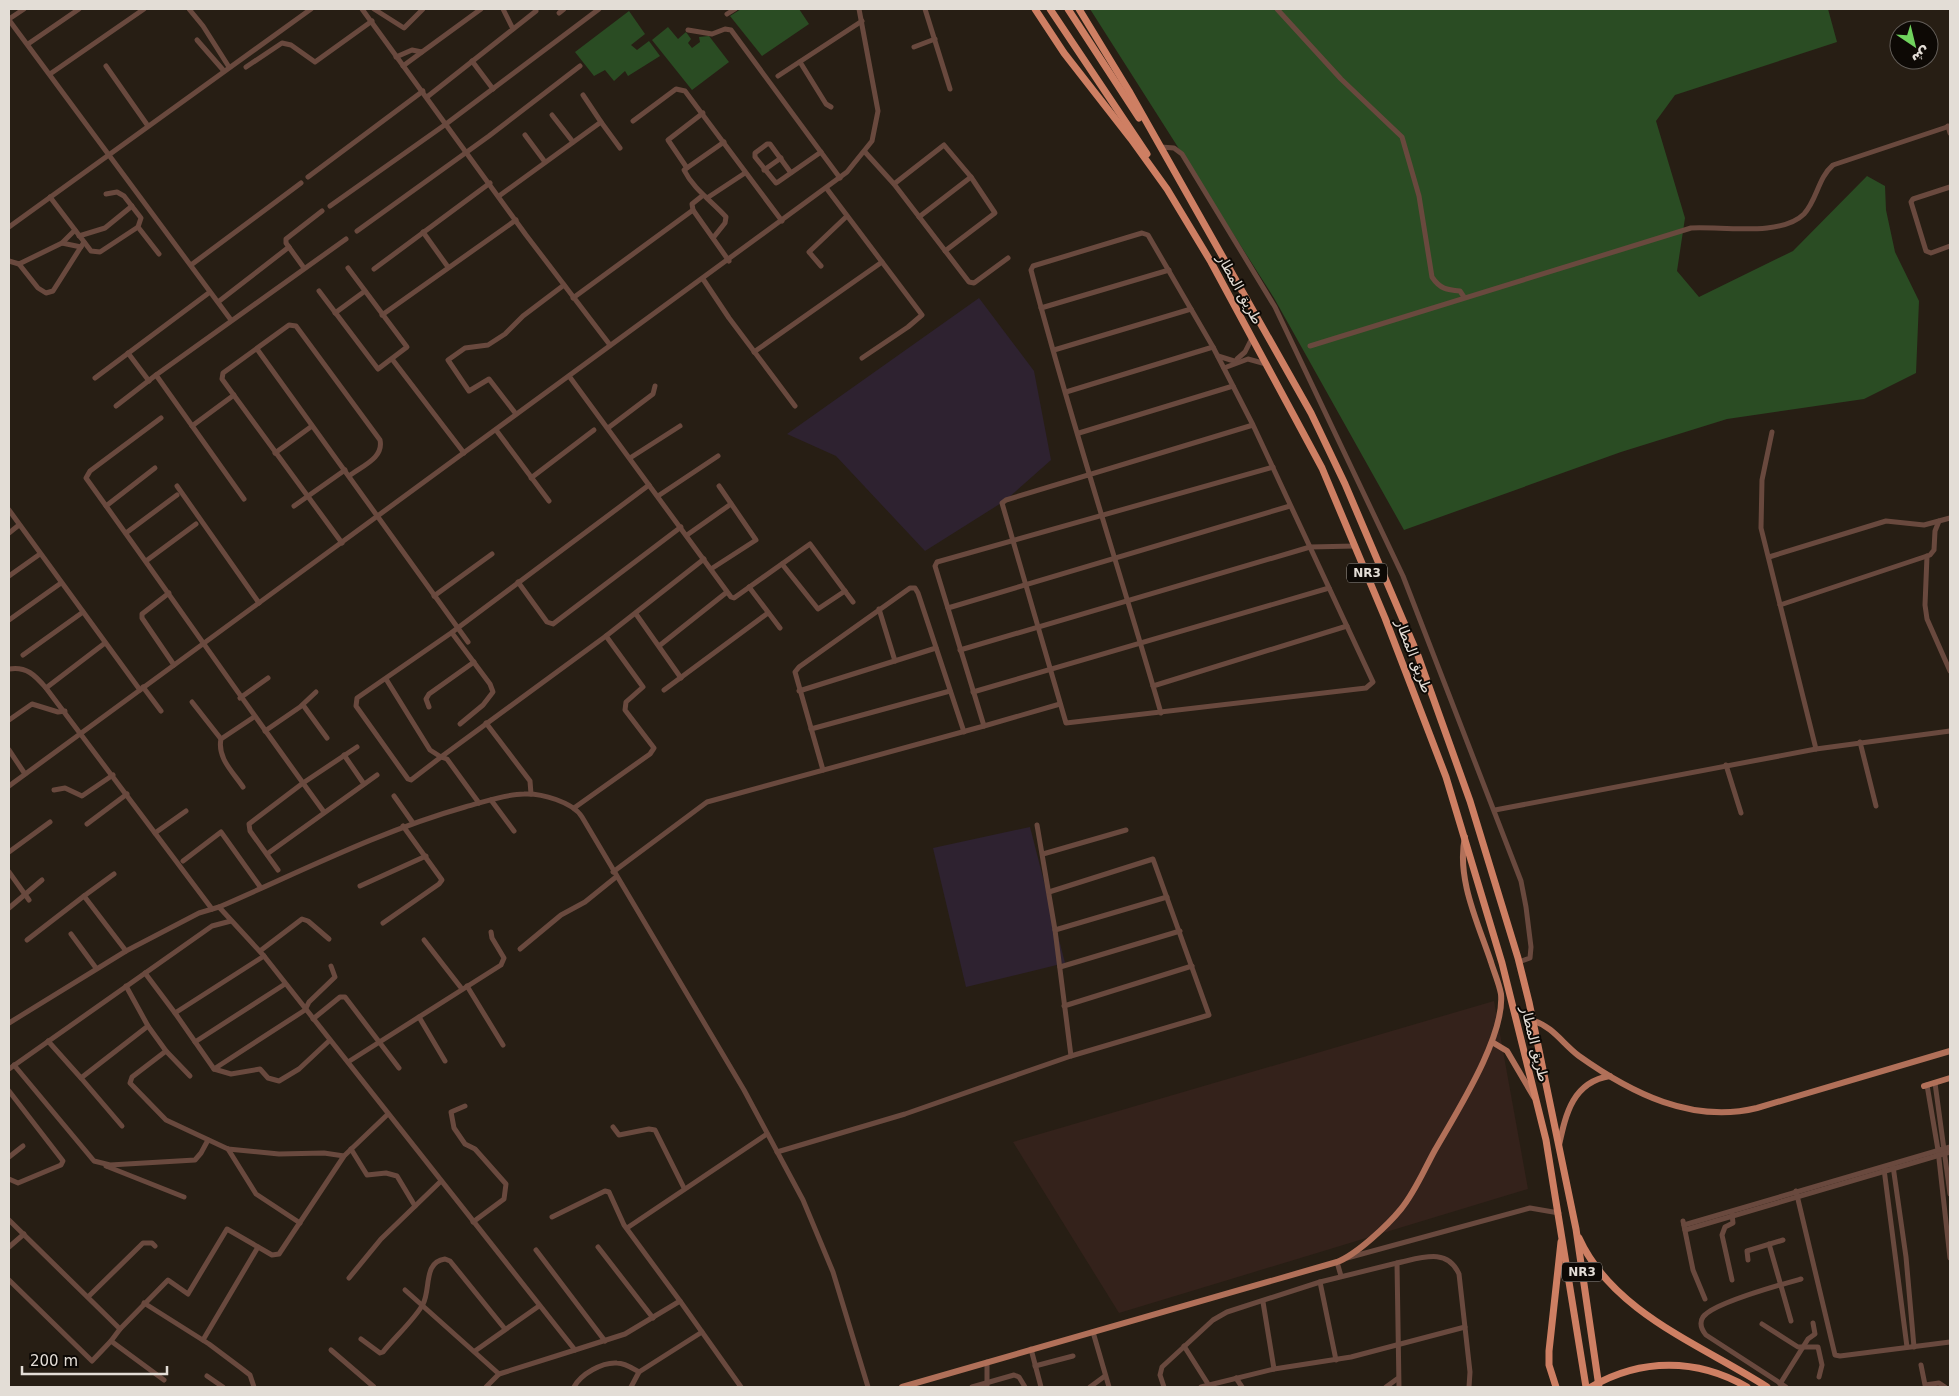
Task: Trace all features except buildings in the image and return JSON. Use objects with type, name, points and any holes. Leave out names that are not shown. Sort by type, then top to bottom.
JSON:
[{"type":"highway","name":"طريق المطار","points":[[1035,9],[1064,53],[1132,138],[1211,262],[1322,468],[1413,688],[1446,777],[1465,836],[1502,963],[1536,1099],[1546,1140],[1586,1387]]},
{"type":"highway","points":[[1050,9],[1137,136],[1179,209]]},
{"type":"highway","points":[[1068,9],[1178,179]]},
{"type":"highway","name":"طريق المطار","points":[[1079,9],[1161,147],[1278,353],[1331,453],[1358,512],[1442,720],[1470,801],[1519,962],[1534,1021],[1576,1229],[1599,1387]]},
{"type":"highway","points":[[1576,1229],[1588,1254],[1610,1285],[1635,1307],[1767,1387]]},
{"type":"highway","points":[[1556,1387],[1549,1365],[1549,1351],[1562,1234]]},
{"type":"highway","points":[[1591,1387],[1622,1372],[1645,1366],[1673,1364],[1708,1370],[1747,1387]]},
{"type":"main road","points":[[902,1387],[1340,1261],[1394,1217],[1405,1203],[1470,1088],[1492,1042],[1501,994],[1469,896],[1462,861],[1465,836]]},
{"type":"main road","points":[[1534,1021],[1549,1028],[1578,1055],[1610,1076],[1675,1107],[1702,1113],[1730,1113],[1757,1108],[1950,1051]]},
{"type":"main road","points":[[1492,1042],[1507,1051],[1521,1078],[1536,1099]]},
{"type":"main road","points":[[1559,1145],[1566,1111],[1572,1099],[1589,1083],[1610,1076]]},
{"type":"main road","points":[[1925,1085],[1950,1078]]},
{"type":"street","points":[[24,9],[9,19],[108,156],[231,320]]},
{"type":"street","points":[[28,44],[79,9]]},
{"type":"street","points":[[50,74],[144,9]]},
{"type":"street","points":[[189,9],[203,26],[226,69]]},
{"type":"street","points":[[9,227],[311,9]]},
{"type":"street","points":[[364,9],[396,57],[610,346]]},
{"type":"street","points":[[374,9],[404,28],[424,9]]},
{"type":"street","points":[[403,66],[481,9]]},
{"type":"street","points":[[503,9],[513,28]]},
{"type":"street","points":[[559,13],[564,9]]},
{"type":"street","points":[[330,206],[446,124],[599,9]]},
{"type":"street","points":[[727,14],[735,9]]},
{"type":"street","points":[[9,786],[840,178],[865,152],[874,136],[878,111],[859,9]]},
{"type":"street","points":[[925,9],[950,89]]},
{"type":"street","points":[[1277,9],[1341,79],[1399,132],[1419,196],[1432,277],[1444,289],[1460,292],[1464,297]]},
{"type":"street","points":[[427,97],[536,11]]},
{"type":"street","points":[[246,67],[282,43],[291,45],[315,62],[372,21]]},
{"type":"street","points":[[778,76],[862,21]]},
{"type":"street","points":[[688,30],[712,34],[725,29],[731,30],[840,178]]},
{"type":"street","points":[[914,47],[934,39]]},
{"type":"street","points":[[197,40],[226,69]]},
{"type":"street","points":[[396,57],[412,50],[422,52]]},
{"type":"street","points":[[472,61],[493,89]]},
{"type":"street","points":[[800,62],[826,104],[831,107]]},
{"type":"street","points":[[106,66],[148,126]]},
{"type":"street","points":[[357,231],[489,136],[580,66]]},
{"type":"street","points":[[633,121],[676,90],[685,91],[782,221]]},
{"type":"street","points":[[308,177],[423,91]]},
{"type":"street","points":[[583,96],[620,148]]},
{"type":"street","points":[[687,168],[668,140],[703,113]]},
{"type":"street","points":[[552,115],[573,142]]},
{"type":"street","points":[[499,196],[601,122]]},
{"type":"street","points":[[1310,346],[1691,228],[1709,227],[1744,230],[1792,221],[1804,214],[1823,176],[1833,165],[1949,126],[1950,133]]},
{"type":"street","points":[[525,135],[545,162]]},
{"type":"street","points":[[713,238],[726,220],[713,202],[705,197],[684,172],[724,142]]},
{"type":"street","points":[[791,173],[769,144],[754,155],[774,183],[791,173],[821,152]]},
{"type":"street","points":[[894,184],[944,145],[971,177],[994,213],[945,251]]},
{"type":"street","points":[[1161,147],[1174,148],[1182,154],[1275,307],[1404,576],[1495,810],[1520,881],[1526,907],[1531,956],[1528,960],[1519,962]]},
{"type":"street","points":[[865,152],[894,184],[971,284],[1008,258]]},
{"type":"street","points":[[764,170],[781,158]]},
{"type":"street","points":[[730,260],[693,210],[692,204],[746,173]]},
{"type":"street","points":[[920,217],[971,177]]},
{"type":"street","points":[[190,265],[301,183]]},
{"type":"street","points":[[374,269],[490,183]]},
{"type":"street","points":[[1950,187],[1913,199],[1911,202],[1926,251],[1931,253],[1950,246]]},
{"type":"street","points":[[827,189],[922,314],[908,327],[862,358]]},
{"type":"street","points":[[50,197],[84,245],[91,251],[100,252],[138,227],[141,218],[132,206],[117,192],[106,194]]},
{"type":"street","points":[[79,236],[105,228],[132,206]]},
{"type":"street","points":[[573,298],[693,210]]},
{"type":"street","points":[[304,268],[289,248],[286,240],[322,211]]},
{"type":"street","points":[[821,266],[809,252],[847,216]]},
{"type":"street","points":[[382,315],[516,220]]},
{"type":"street","points":[[138,227],[159,254]]},
{"type":"street","points":[[20,264],[62,243],[75,230]]},
{"type":"street","points":[[423,232],[448,267]]},
{"type":"street","points":[[9,261],[20,264],[38,288],[46,293],[54,291],[92,233]]},
{"type":"street","points":[[1160,713],[1140,642],[1115,558],[1103,515],[1091,475],[1079,433],[1041,308],[1031,270],[1034,265],[1142,233],[1148,235],[1228,375],[1253,425],[1273,467],[1372,680],[1370,687],[1160,713],[1069,723],[1064,721],[1002,507],[1003,502],[1091,475],[1253,425]]},
{"type":"street","points":[[116,406],[231,320],[346,239]]},
{"type":"street","points":[[62,243],[84,245]]},
{"type":"street","points":[[218,302],[289,248]]},
{"type":"street","points":[[754,352],[882,262]]},
{"type":"street","points":[[319,291],[378,369],[407,347],[348,268]]},
{"type":"street","points":[[1041,308],[1169,270]]},
{"type":"street","points":[[703,279],[754,352],[795,406]]},
{"type":"street","points":[[516,414],[490,379],[470,391],[448,360],[465,348],[488,345],[564,285]]},
{"type":"street","points":[[336,313],[365,291]]},
{"type":"street","points":[[94,378],[210,292]]},
{"type":"street","points":[[1054,350],[1191,309]]},
{"type":"street","points":[[342,543],[275,453],[222,376],[288,325],[296,326],[380,440],[382,447],[380,454],[349,476]]},
{"type":"street","points":[[1228,375],[1234,362],[1245,352],[1252,338]]},
{"type":"street","points":[[1066,392],[1213,347]]},
{"type":"street","points":[[257,349],[468,642]]},
{"type":"street","points":[[128,353],[149,381]]},
{"type":"street","points":[[1218,356],[1234,362]]},
{"type":"street","points":[[392,358],[464,453]]},
{"type":"street","points":[[1223,367],[1248,359],[1266,364]]},
{"type":"street","points":[[156,375],[244,499]]},
{"type":"street","points":[[569,376],[727,592],[734,598],[810,544],[853,602]]},
{"type":"street","points":[[608,428],[653,394],[654,386]]},
{"type":"street","points":[[1079,433],[1233,386]]},
{"type":"street","points":[[192,426],[234,395]]},
{"type":"street","points":[[161,418],[88,474],[86,478],[169,593],[240,698],[324,812]]},
{"type":"street","points":[[275,453],[312,426]]},
{"type":"street","points":[[630,458],[680,426]]},
{"type":"street","points":[[496,430],[549,501]]},
{"type":"street","points":[[532,478],[594,430]]},
{"type":"street","points":[[1772,432],[1764,468],[1760,504],[1761,528],[1816,749]]},
{"type":"street","points":[[658,496],[718,456]]},
{"type":"street","points":[[984,726],[935,566],[936,562],[1273,467]]},
{"type":"street","points":[[106,506],[155,468]]},
{"type":"street","points":[[294,506],[345,470]]},
{"type":"street","points":[[649,485],[452,633],[357,698],[355,702],[396,763],[410,780],[636,614],[704,559]]},
{"type":"street","points":[[178,486],[259,603]]},
{"type":"street","points":[[711,569],[756,541],[719,486]]},
{"type":"street","points":[[126,533],[178,495]]},
{"type":"street","points":[[686,535],[731,504]]},
{"type":"street","points":[[948,608],[1290,506]]},
{"type":"street","points":[[9,510],[105,643],[161,712]]},
{"type":"street","points":[[1768,557],[1886,521],[1918,525],[1939,522],[1950,518]]},
{"type":"street","points":[[1780,605],[1927,556],[1934,550],[1935,531],[1939,522]]},
{"type":"street","points":[[146,561],[196,524]]},
{"type":"street","points":[[9,533],[19,525]]},
{"type":"street","points":[[518,582],[547,622],[553,624],[681,527]]},
{"type":"street","points":[[960,650],[1310,547],[1355,546]]},
{"type":"street","points":[[9,576],[40,554]]},
{"type":"street","points":[[434,596],[492,554]]},
{"type":"street","points":[[1927,556],[1925,604],[1927,619],[1950,671]]},
{"type":"street","points":[[782,564],[818,609],[845,591]]},
{"type":"street","points":[[9,620],[61,583]]},
{"type":"street","points":[[749,587],[780,628]]},
{"type":"street","points":[[823,770],[795,678],[799,667],[904,591],[915,588],[964,732]]},
{"type":"street","points":[[973,692],[1329,588]]},
{"type":"street","points":[[659,646],[727,592]]},
{"type":"street","points":[[169,593],[142,614],[142,618],[174,665]]},
{"type":"street","points":[[879,609],[895,661]]},
{"type":"street","points":[[23,655],[83,612]]},
{"type":"street","points":[[664,690],[768,613]]},
{"type":"street","points":[[636,614],[681,678]]},
{"type":"street","points":[[1152,686],[1347,626]]},
{"type":"street","points":[[452,633],[474,662],[493,692],[483,705],[460,724]]},
{"type":"street","points":[[574,808],[650,754],[654,748],[625,710],[626,702],[644,687],[606,636]]},
{"type":"street","points":[[46,688],[105,643]]},
{"type":"street","points":[[799,691],[936,648]]},
{"type":"street","points":[[429,707],[426,698],[429,694],[474,662]]},
{"type":"street","points":[[9,669],[22,668],[27,670],[46,688],[82,733],[212,909]]},
{"type":"street","points":[[240,698],[268,678]]},
{"type":"street","points":[[386,679],[430,750],[453,764],[479,803]]},
{"type":"street","points":[[811,729],[950,691]]},
{"type":"street","points":[[265,731],[303,705],[316,692]]},
{"type":"street","points":[[192,702],[221,739],[220,755],[243,786]]},
{"type":"street","points":[[9,720],[32,704],[58,712],[65,711]]},
{"type":"street","points":[[520,949],[560,915],[585,902],[615,874],[707,802],[1060,704]]},
{"type":"street","points":[[303,705],[327,738]]},
{"type":"street","points":[[221,739],[254,717]]},
{"type":"street","points":[[486,723],[530,781],[531,794]]},
{"type":"street","points":[[1495,810],[1816,749],[1950,732]]},
{"type":"street","points":[[1860,742],[1876,806]]},
{"type":"street","points":[[278,870],[250,831],[249,824],[303,783],[357,747]]},
{"type":"street","points":[[9,750],[25,774]]},
{"type":"street","points":[[344,755],[364,784]]},
{"type":"street","points":[[1726,765],[1741,813]]},
{"type":"street","points":[[54,790],[65,788],[82,796],[113,775]]},
{"type":"street","points":[[267,854],[377,775]]},
{"type":"street","points":[[88,824],[127,794]]},
{"type":"street","points":[[9,1023],[126,950],[199,913],[219,907],[403,826],[479,803],[531,794],[574,808],[582,817],[744,1090],[777,1152],[824,1246],[849,1319],[868,1387]]},
{"type":"street","points":[[394,796],[413,824]]},
{"type":"street","points":[[491,800],[514,831]]},
{"type":"street","points":[[155,833],[186,811]]},
{"type":"street","points":[[9,852],[50,822]]},
{"type":"street","points":[[1037,825],[1044,854],[1071,1056]]},
{"type":"street","points":[[383,923],[442,882],[439,873],[403,826]]},
{"type":"street","points":[[1044,854],[1126,830]]},
{"type":"street","points":[[183,861],[222,832],[261,888]]},
{"type":"street","points":[[360,886],[426,856]]},
{"type":"street","points":[[777,1152],[905,1114],[1071,1056],[1209,1014],[1153,859],[1049,892]]},
{"type":"street","points":[[9,872],[29,900]]},
{"type":"street","points":[[27,940],[114,874]]},
{"type":"street","points":[[9,908],[42,880]]},
{"type":"street","points":[[84,896],[126,950]]},
{"type":"street","points":[[1055,930],[1167,897]]},
{"type":"street","points":[[219,907],[260,951],[440,1182],[575,1350]]},
{"type":"street","points":[[260,951],[302,919],[308,921],[329,939]]},
{"type":"street","points":[[184,1198],[94,1161],[11,1067],[212,926],[231,921]]},
{"type":"street","points":[[1060,968],[1180,931]]},
{"type":"street","points":[[348,1062],[503,962],[504,958],[492,938],[491,932]]},
{"type":"street","points":[[71,934],[96,968]]},
{"type":"street","points":[[424,940],[464,987],[503,1044]]},
{"type":"street","points":[[175,1013],[264,956]]},
{"type":"street","points":[[214,1069],[305,1010],[309,1002],[336,977],[331,966]]},
{"type":"street","points":[[1064,1006],[1192,966]]},
{"type":"street","points":[[145,973],[214,1069],[232,1074],[260,1069],[268,1078],[280,1081],[299,1069],[330,1040]]},
{"type":"street","points":[[195,1042],[285,984]]},
{"type":"street","points":[[126,986],[148,1026],[166,1051],[190,1076]]},
{"type":"street","points":[[313,1019],[335,1001],[344,997],[381,1042],[399,1068]]},
{"type":"street","points":[[419,1017],[445,1061]]},
{"type":"street","points":[[81,1078],[148,1026]]},
{"type":"street","points":[[48,1041],[122,1126]]},
{"type":"street","points":[[166,1051],[132,1077],[130,1083],[166,1120],[228,1149],[279,1154],[324,1153],[344,1156]]},
{"type":"street","points":[[1935,1082],[1948,1150],[1950,1194]]},
{"type":"street","points":[[1925,1085],[1948,1218],[1950,1258]]},
{"type":"street","points":[[9,1091],[63,1161],[61,1165],[18,1183],[9,1179]]},
{"type":"street","points":[[465,1106],[451,1112],[454,1128],[465,1144],[475,1149],[502,1177],[507,1190],[504,1199],[473,1222]]},
{"type":"street","points":[[9,1280],[92,1361],[144,1303],[168,1280],[188,1294],[227,1229],[272,1255],[279,1254],[344,1156],[388,1114]]},
{"type":"street","points":[[613,1127],[619,1135],[649,1129],[655,1130],[684,1188]]},
{"type":"street","points":[[627,1228],[767,1134]]},
{"type":"street","points":[[94,1161],[110,1165],[195,1160],[202,1153],[208,1140]]},
{"type":"street","points":[[9,1157],[24,1146]]},
{"type":"street","points":[[228,1149],[256,1194],[300,1222]]},
{"type":"street","points":[[351,1149],[367,1174],[386,1173],[397,1176],[415,1206]]},
{"type":"street","points":[[1705,1299],[1693,1270],[1684,1225],[1732,1214],[1948,1150]]},
{"type":"street","points":[[1893,1166],[1906,1257],[1914,1347]]},
{"type":"street","points":[[1884,1169],[1907,1347]]},
{"type":"street","points":[[349,1278],[381,1239],[440,1182]]},
{"type":"street","points":[[552,1217],[608,1191],[627,1228],[741,1387]]},
{"type":"street","points":[[1797,1194],[1834,1353],[1840,1356],[1950,1342]]},
{"type":"street","points":[[1341,1276],[1340,1261],[1530,1208],[1558,1214]]},
{"type":"street","points":[[1732,1214],[1733,1222],[1725,1228],[1722,1235],[1732,1280]]},
{"type":"street","points":[[9,1220],[120,1329]]},
{"type":"street","points":[[9,1247],[24,1234]]},
{"type":"street","points":[[1748,1260],[1747,1251],[1783,1240]]},
{"type":"street","points":[[88,1297],[143,1243],[152,1243],[155,1246]]},
{"type":"street","points":[[1769,1244],[1791,1321]]},
{"type":"street","points":[[203,1340],[258,1247]]},
{"type":"street","points":[[598,1247],[653,1318]]},
{"type":"street","points":[[536,1250],[605,1342]]},
{"type":"street","points":[[1164,1387],[1160,1374],[1162,1367],[1220,1316],[1320,1282],[1432,1255],[1446,1258],[1452,1262],[1460,1274],[1471,1379],[1469,1387]]},
{"type":"street","points":[[361,1339],[382,1353],[423,1306],[430,1269],[436,1262],[447,1259],[505,1329]]},
{"type":"street","points":[[1397,1262],[1397,1379],[1399,1387]]},
{"type":"street","points":[[1786,1387],[1706,1335],[1701,1326],[1704,1317],[1712,1311],[1781,1284],[1801,1279]]},
{"type":"street","points":[[1320,1282],[1336,1360]]},
{"type":"street","points":[[405,1290],[498,1374]]},
{"type":"street","points":[[486,1387],[498,1374],[605,1342],[625,1334],[680,1300]]},
{"type":"street","points":[[1263,1302],[1274,1368]]},
{"type":"street","points":[[144,1303],[203,1340],[250,1375],[254,1387]]},
{"type":"street","points":[[474,1351],[539,1306]]},
{"type":"street","points":[[1780,1384],[1808,1339],[1815,1334],[1813,1323]]},
{"type":"street","points":[[1762,1324],[1796,1346],[1804,1348],[1818,1347],[1822,1365],[1819,1377]]},
{"type":"street","points":[[1201,1387],[1274,1368],[1336,1360],[1465,1327]]},
{"type":"street","points":[[631,1387],[639,1372],[702,1332]]},
{"type":"street","points":[[1093,1332],[1109,1387]]},
{"type":"street","points":[[111,1341],[164,1380]]},
{"type":"street","points":[[1184,1346],[1208,1384]]},
{"type":"street","points":[[331,1350],[374,1387]]},
{"type":"street","points":[[1031,1350],[1041,1387]]},
{"type":"street","points":[[1035,1366],[1073,1356]]},
{"type":"street","points":[[987,1362],[987,1385]]},
{"type":"street","points":[[574,1387],[582,1377],[602,1365],[617,1363],[639,1372]]},
{"type":"street","points":[[1921,1365],[1925,1385],[1939,1383],[1945,1387]]},
{"type":"street","points":[[972,1387],[987,1385],[1014,1375],[1020,1378],[1025,1387]]},
{"type":"street","points":[[207,1376],[223,1387]]},
{"type":"street","points":[[1090,1387],[1105,1376]]},
{"type":"street","points":[[1236,1378],[1242,1387]]},
{"type":"street","points":[[1386,1387],[1397,1379]]},
{"type":"shaded area","points":[[979,298],[1034,371],[1051,460],[1006,500],[925,551],[836,456],[787,434]]},
{"type":"shaded area","points":[[1030,827],[1065,963],[966,987],[933,848]]},
{"type":"shaded area","points":[[1494,1001],[1528,1189],[1119,1313],[1013,1142]]},
{"type":"green space","points":[[741,9],[799,9],[809,24],[762,56],[730,16]]},
{"type":"green space","points":[[1090,9],[1828,9],[1837,42],[1675,95],[1656,121],[1685,218],[1677,271],[1699,297],[1793,251],[1867,176],[1885,186],[1886,210],[1895,252],[1919,301],[1916,373],[1864,399],[1727,419],[1621,452],[1404,530],[1274,298]]},
{"type":"green space","points":[[629,11],[645,34],[631,45],[637,50],[649,41],[660,56],[628,76],[625,71],[614,81],[605,70],[594,76],[575,52]]},
{"type":"green space","points":[[668,27],[678,39],[686,32],[691,39],[688,43],[692,48],[700,42],[699,37],[709,36],[729,62],[692,90],[652,40]]}]
